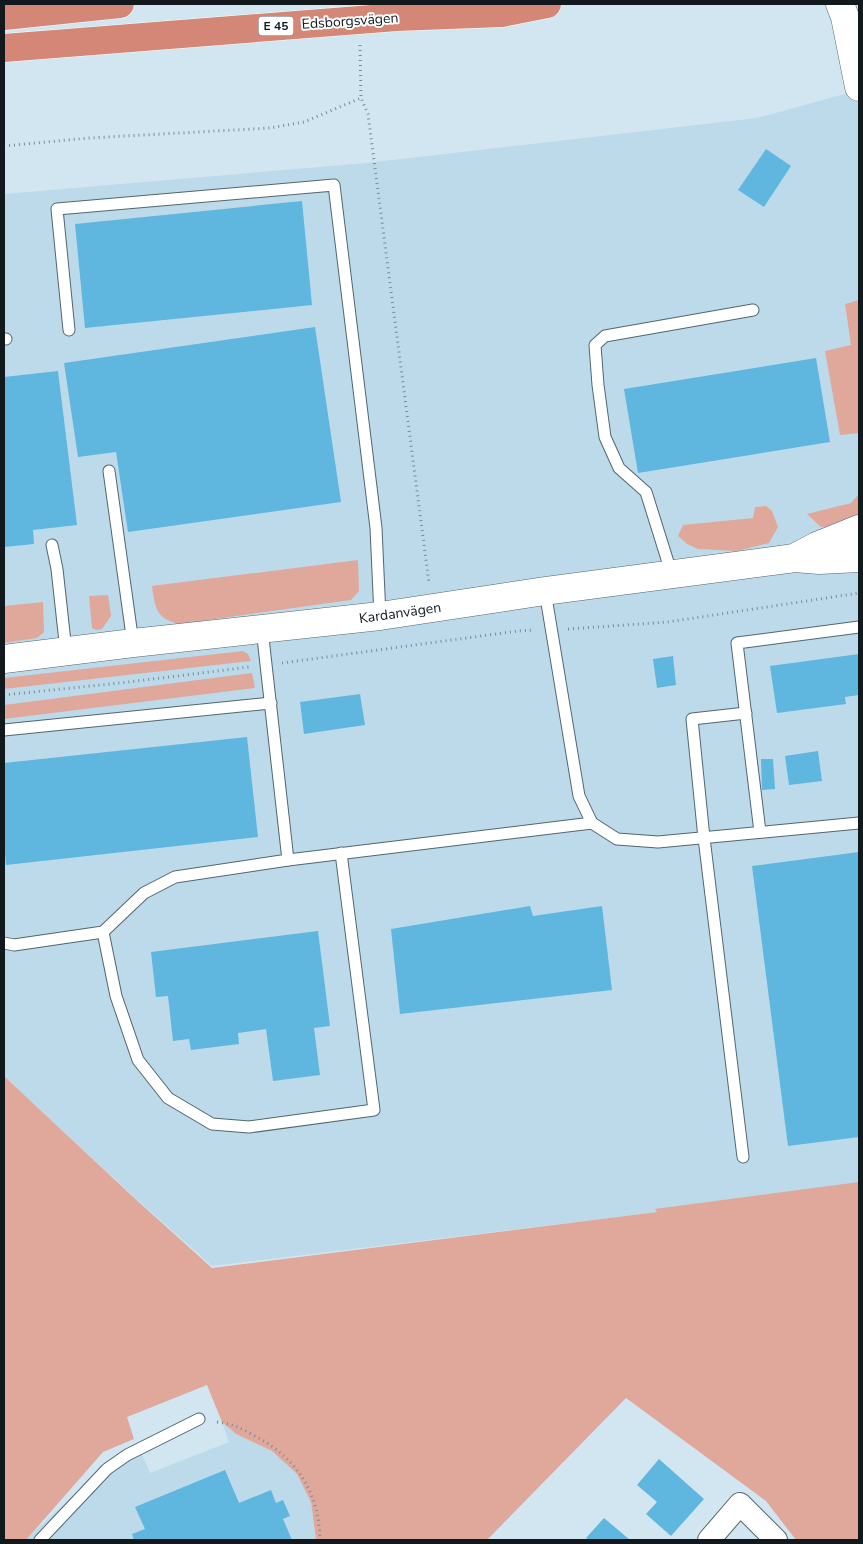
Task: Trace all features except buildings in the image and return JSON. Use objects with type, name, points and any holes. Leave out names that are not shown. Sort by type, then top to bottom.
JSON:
[{"type":"highway","points":[[4,16],[120,4]]},
{"type":"highway","name":"Edsborgsvägen","points":[[4,48],[396,17],[502,12],[547,4]]},
{"type":"street","points":[[840,4],[845,17],[859,87]]},
{"type":"street","name":"Kardanvägen","points":[[795,558],[817,546],[859,530]]},
{"type":"street","name":"Kardanvägen","points":[[4,659],[380,616],[545,591],[795,558],[819,560],[859,558]]},
{"type":"street","points":[[709,1540],[740,1504],[776,1540]]},
{"type":"lane","points":[[69,330],[57,209],[334,185],[376,528],[380,616]]},
{"type":"lane","points":[[672,575],[646,492],[619,468],[604,436],[595,345],[604,336],[753,310]]},
{"type":"lane","points":[[109,471],[133,643]]},
{"type":"lane","points":[[52,545],[57,569],[66,651]]},
{"type":"lane","points":[[545,591],[579,796],[592,823],[617,839],[658,842],[859,823]]},
{"type":"lane","points":[[760,832],[737,643],[859,627]]},
{"type":"lane","points":[[262,630],[288,860]]},
{"type":"lane","points":[[4,730],[271,702]]},
{"type":"lane","points":[[743,1157],[704,838],[692,719],[746,713]]},
{"type":"lane","points":[[4,943],[14,945],[103,932],[144,892],[176,877],[341,853],[592,823]]},
{"type":"lane","points":[[103,932],[116,996],[138,1060],[168,1098],[212,1124],[249,1126],[374,1110],[341,853]]},
{"type":"lane","points":[[40,1540],[107,1469],[127,1455],[199,1420]]},
{"type":"path","points":[[360,42],[361,98],[368,114],[432,609],[438,642]]},
{"type":"path","points":[[4,146],[89,138],[270,128],[304,122],[361,98]]},
{"type":"path","points":[[4,695],[267,665],[518,631],[668,622],[752,611],[859,593]]},
{"type":"path","points":[[199,1420],[232,1424],[270,1444],[293,1463],[311,1491],[318,1513],[320,1540]]},
{"type":"shaded area","points":[[859,90],[859,1185],[658,1212],[212,1266],[132,1195],[4,1076],[4,194],[366,163],[757,118]]},
{"type":"shaded area","points":[[859,300],[859,433],[840,435],[825,351],[851,345],[845,304]]},
{"type":"shaded area","points":[[859,494],[859,518],[840,526],[821,527],[807,514],[851,503]]},
{"type":"shaded area","points":[[766,506],[772,511],[778,527],[769,543],[737,551],[698,549],[687,544],[678,536],[683,525],[753,518],[755,507]]},
{"type":"shaded area","points":[[358,560],[359,591],[351,600],[180,624],[161,616],[154,601],[152,586]]},
{"type":"shaded area","points":[[108,595],[111,616],[102,629],[96,630],[92,628],[89,596]]},
{"type":"shaded area","points":[[43,602],[44,632],[37,638],[4,643],[4,606]]},
{"type":"shaded area","points":[[243,651],[248,654],[251,661],[4,689],[4,678]]},
{"type":"shaded area","points":[[252,673],[255,688],[4,719],[4,705]]},
{"type":"shaded area","points":[[4,1076],[212,1268],[657,1212],[655,1209],[859,1182],[859,1540],[796,1540],[766,1501],[626,1398],[487,1540],[316,1540],[311,1502],[297,1474],[272,1451],[236,1434],[222,1422],[207,1385],[127,1417],[134,1439],[103,1452],[26,1540],[4,1540]]},
{"type":"shaded area","points":[[222,1422],[236,1434],[272,1451],[297,1474],[311,1502],[316,1540],[25,1540],[117,1455],[138,1445],[150,1473],[229,1442]]}]
